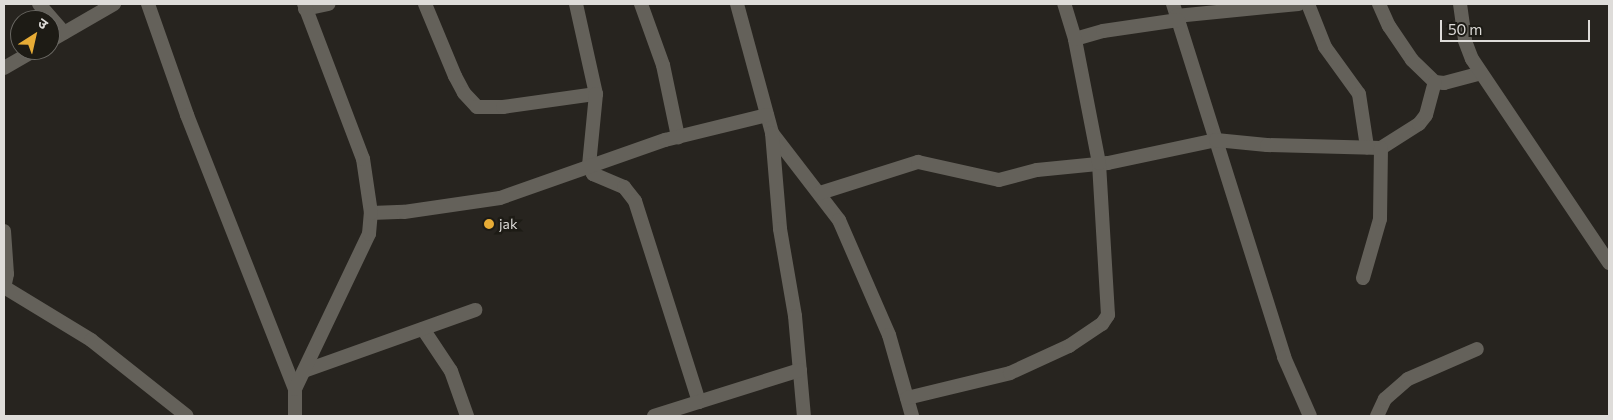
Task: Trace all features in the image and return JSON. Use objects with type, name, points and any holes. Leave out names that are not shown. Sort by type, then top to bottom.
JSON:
[{"type":"street","points":[[39,4],[64,33]]},
{"type":"street","points":[[60,35],[114,4]]},
{"type":"street","points":[[148,4],[187,115],[294,389],[295,416]]},
{"type":"street","points":[[294,389],[369,234],[371,213],[362,159],[304,6],[328,4]]},
{"type":"street","points":[[425,4],[455,76],[467,98],[476,106],[503,107],[596,94]]},
{"type":"street","points":[[576,4],[596,94],[589,165],[593,174],[624,188],[635,201],[699,402]]},
{"type":"street","points":[[641,4],[668,84],[678,137]]},
{"type":"street","points":[[737,4],[772,133],[780,229],[795,316],[804,416]]},
{"type":"street","points":[[907,398],[1010,373],[1069,346],[1102,324],[1109,307],[1099,163],[1075,39],[1064,4]]},
{"type":"street","points":[[1075,39],[1176,13],[1298,4]]},
{"type":"street","points":[[1308,4],[1322,42],[1359,94],[1367,147]]},
{"type":"street","points":[[1379,4],[1389,26],[1412,60],[1435,82],[1444,83],[1481,72]]},
{"type":"street","points":[[1460,4],[1465,41],[1481,72],[1609,263]]},
{"type":"street","points":[[1176,13],[1284,357],[1310,416]]},
{"type":"street","points":[[4,68],[18,60]]},
{"type":"street","points":[[820,194],[918,162],[999,180],[1037,170],[1099,163],[1216,140],[1274,145],[1382,148],[1419,124],[1426,115],[1435,82]]},
{"type":"street","points":[[371,213],[404,212],[500,198],[589,165],[678,137],[767,115]]},
{"type":"street","points":[[772,133],[839,220],[889,335],[912,416]]},
{"type":"street","points":[[1363,278],[1380,219],[1382,148]]},
{"type":"street","points":[[4,230],[4,288],[91,340],[187,416]]},
{"type":"street","points":[[304,371],[475,310]]},
{"type":"street","points":[[423,329],[451,371],[467,416]]},
{"type":"street","points":[[1377,416],[1385,399],[1408,379],[1477,349]]},
{"type":"street","points":[[654,416],[800,370]]},
{"type":"place","name":"jak","points":[[489,224]]}]
